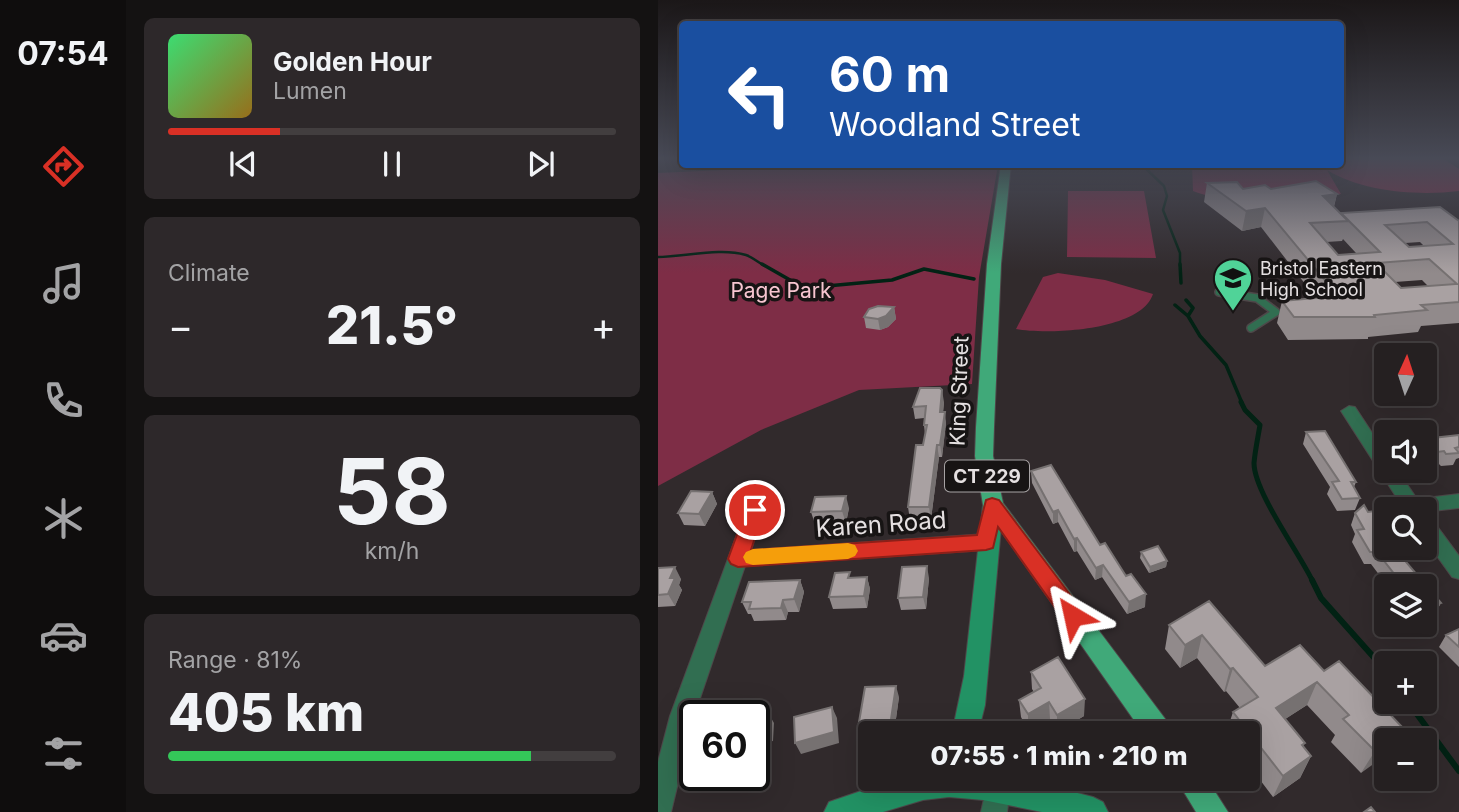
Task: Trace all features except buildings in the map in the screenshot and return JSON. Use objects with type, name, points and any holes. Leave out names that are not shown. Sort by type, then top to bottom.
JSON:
[{"type":"main road","name":"King Street","points":[[1002,197],[994,264],[984,456],[992,505],[1150,721]]},
{"type":"main road","points":[[1198,791],[1213,812]]},
{"type":"street","points":[[1349,411],[1374,449]]},
{"type":"street","points":[[1437,504],[1459,501]]},
{"type":"street","points":[[969,721],[975,701],[983,627],[986,542],[992,505]]},
{"type":"street","points":[[658,812],[682,716],[755,510]]},
{"type":"street","points":[[1437,541],[1459,571]]},
{"type":"street","name":"Karen Road","points":[[738,559],[986,542]]},
{"type":"street","points":[[839,812],[909,791]]},
{"type":"street","points":[[972,791],[995,801],[1069,803],[1093,812]]},
{"type":"lane","points":[[1219,292],[1246,293],[1267,301],[1276,312]]},
{"type":"lane","points":[[1251,328],[1276,312],[1289,311]]},
{"type":"green space","name":"Page Park","points":[[658,197],[993,197],[979,277],[972,384],[859,390],[761,430],[658,486]]},
{"type":"green space","points":[[1068,197],[1145,197],[1156,258],[1067,257]]},
{"type":"green space","points":[[1219,197],[1286,197],[1245,199]]},
{"type":"green space","points":[[1058,273],[1105,280],[1153,294],[1145,306],[1131,316],[1113,323],[1070,330],[1016,329],[1043,277]]},
{"type":"waterway","points":[[1167,197],[1163,210],[1180,253],[1180,264]]},
{"type":"waterway","points":[[658,257],[714,252],[736,253],[748,256],[765,266]]},
{"type":"waterway","points":[[762,264],[797,284],[816,287],[892,280],[924,269],[974,279]]},
{"type":"waterway","points":[[1180,264],[1181,283]]},
{"type":"waterway","points":[[1186,300],[1193,308],[1188,316]]},
{"type":"waterway","points":[[1175,305],[1188,316]]},
{"type":"waterway","points":[[1188,316],[1200,336],[1226,365],[1242,403]]},
{"type":"waterway","points":[[1241,402],[1260,425],[1254,463],[1261,490],[1321,598],[1374,658]]},
{"type":"waterway","points":[[1417,714],[1459,771]]},
{"type":"slow traffic","points":[[753,557],[848,551]]},
{"type":"place","name":"Bristol Eastern High School","points":[[1233,312]]},
{"type":"route","points":[[755,510],[738,559],[986,542],[992,505],[1073,616]]}]
